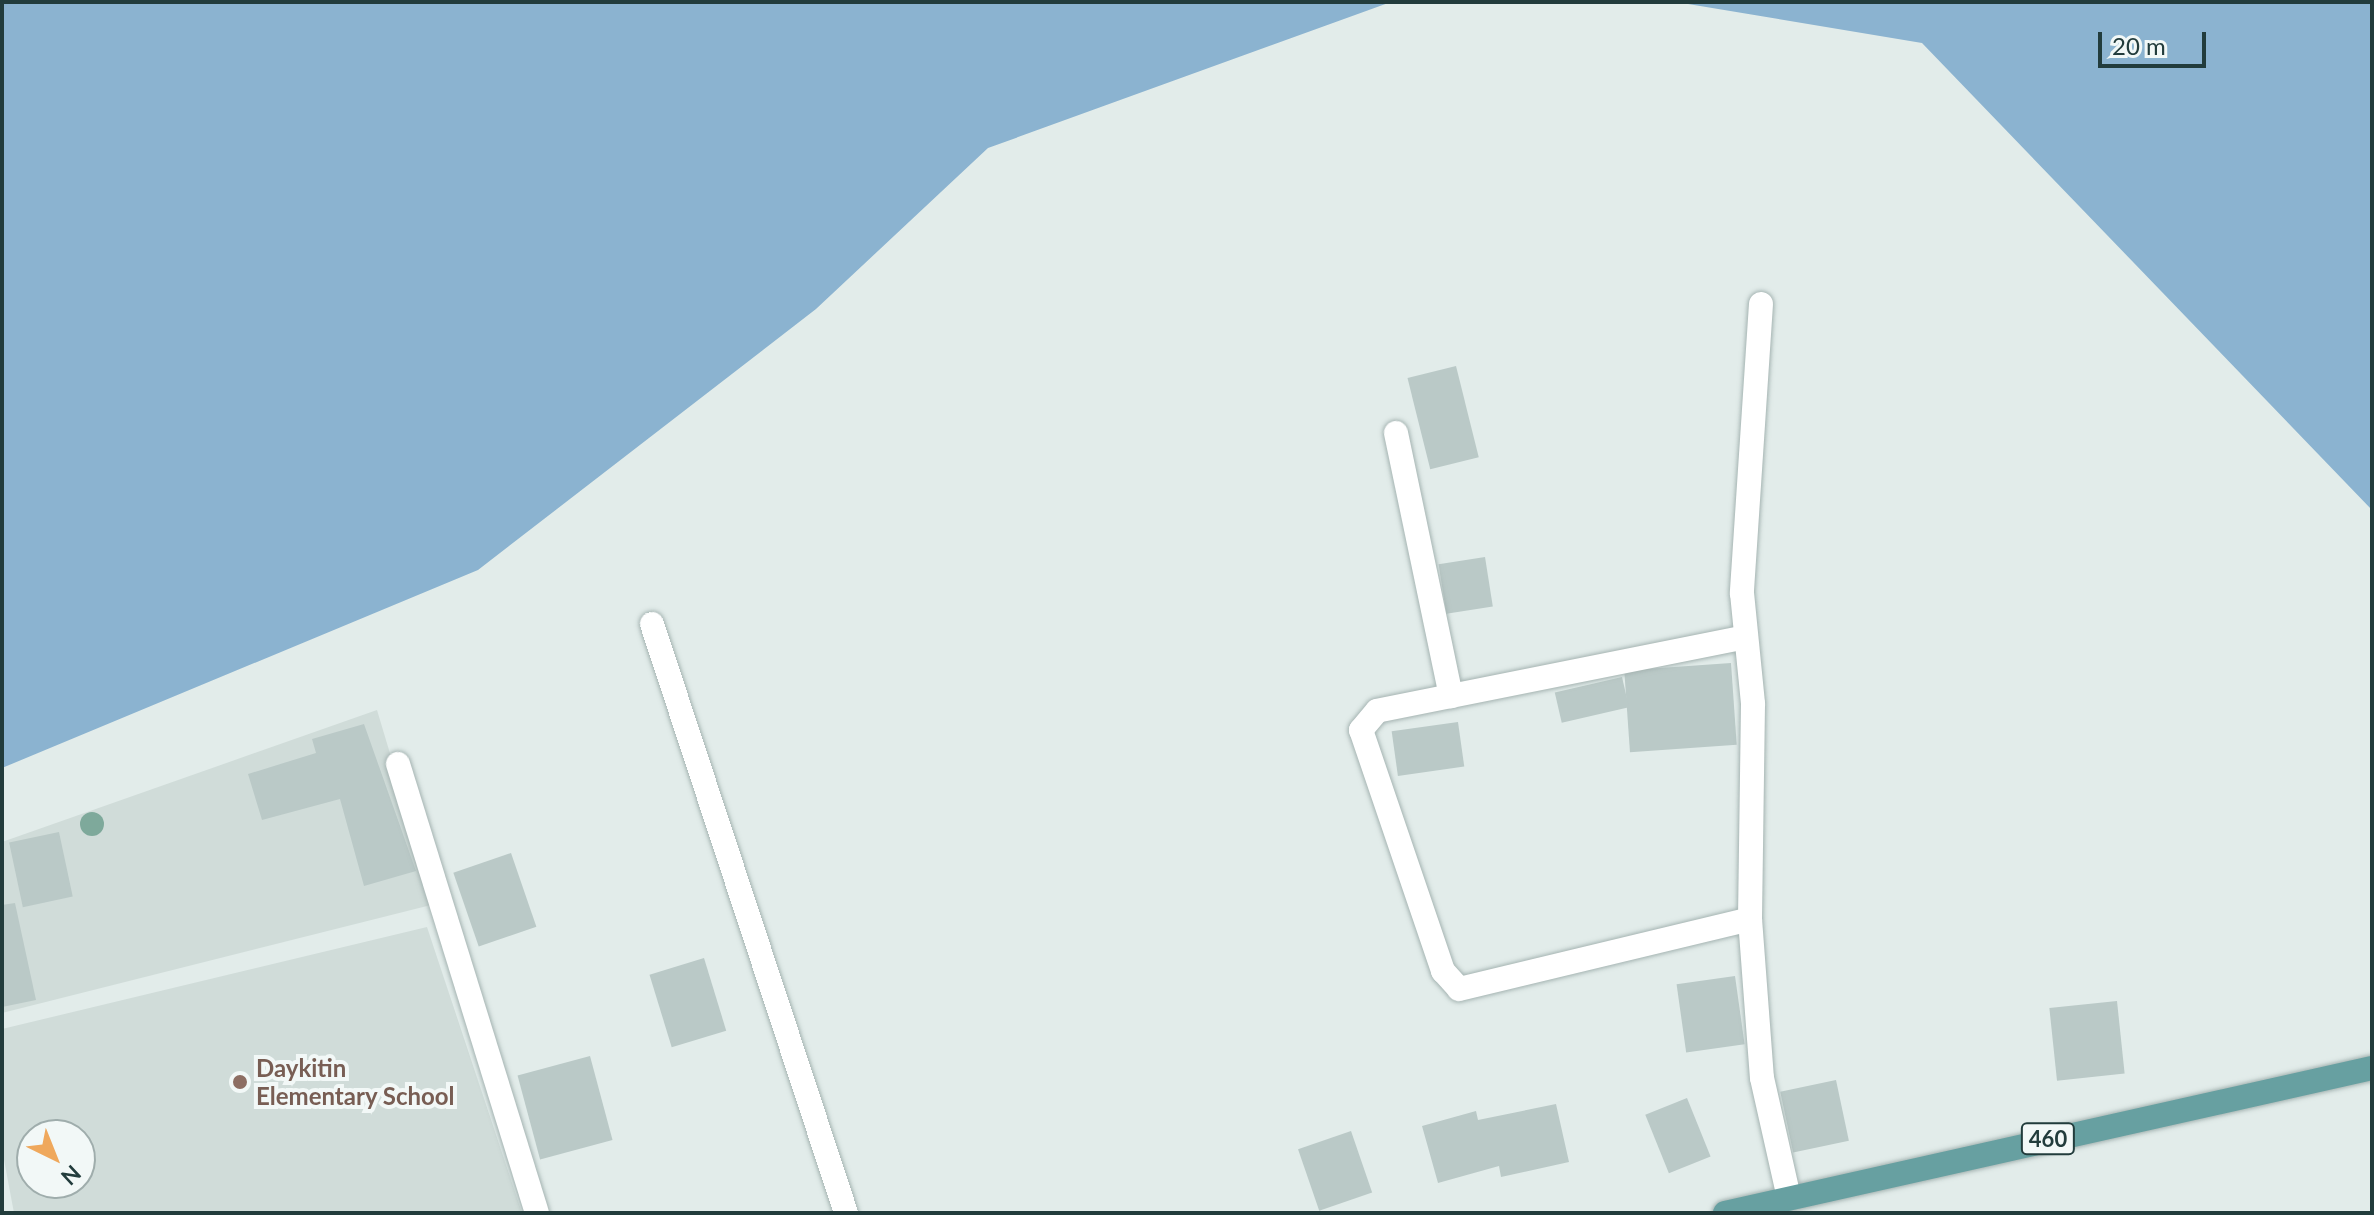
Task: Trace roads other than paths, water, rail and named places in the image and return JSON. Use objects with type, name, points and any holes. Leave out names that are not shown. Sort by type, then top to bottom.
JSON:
[{"type":"main road","name":"460","points":[[1725,1213],[2372,1068]]},
{"type":"street","points":[[1761,304],[1742,593],[1753,704],[1750,919],[1762,1078],[1789,1198]]},
{"type":"street","points":[[1396,433],[1451,696]]},
{"type":"street","points":[[652,624],[846,1213]]},
{"type":"street","points":[[1746,637],[1377,711],[1361,730],[1452,984],[1459,989],[1750,919]]},
{"type":"street","points":[[398,764],[537,1213]]},
{"type":"water","points":[[2,2],[1391,2],[988,148],[816,309],[478,570],[2,768]]},
{"type":"water","points":[[1676,2],[2372,2],[2372,510],[1922,43]]},
{"type":"place","name":"Daykitin Elementary School","points":[[240,1082]]}]
